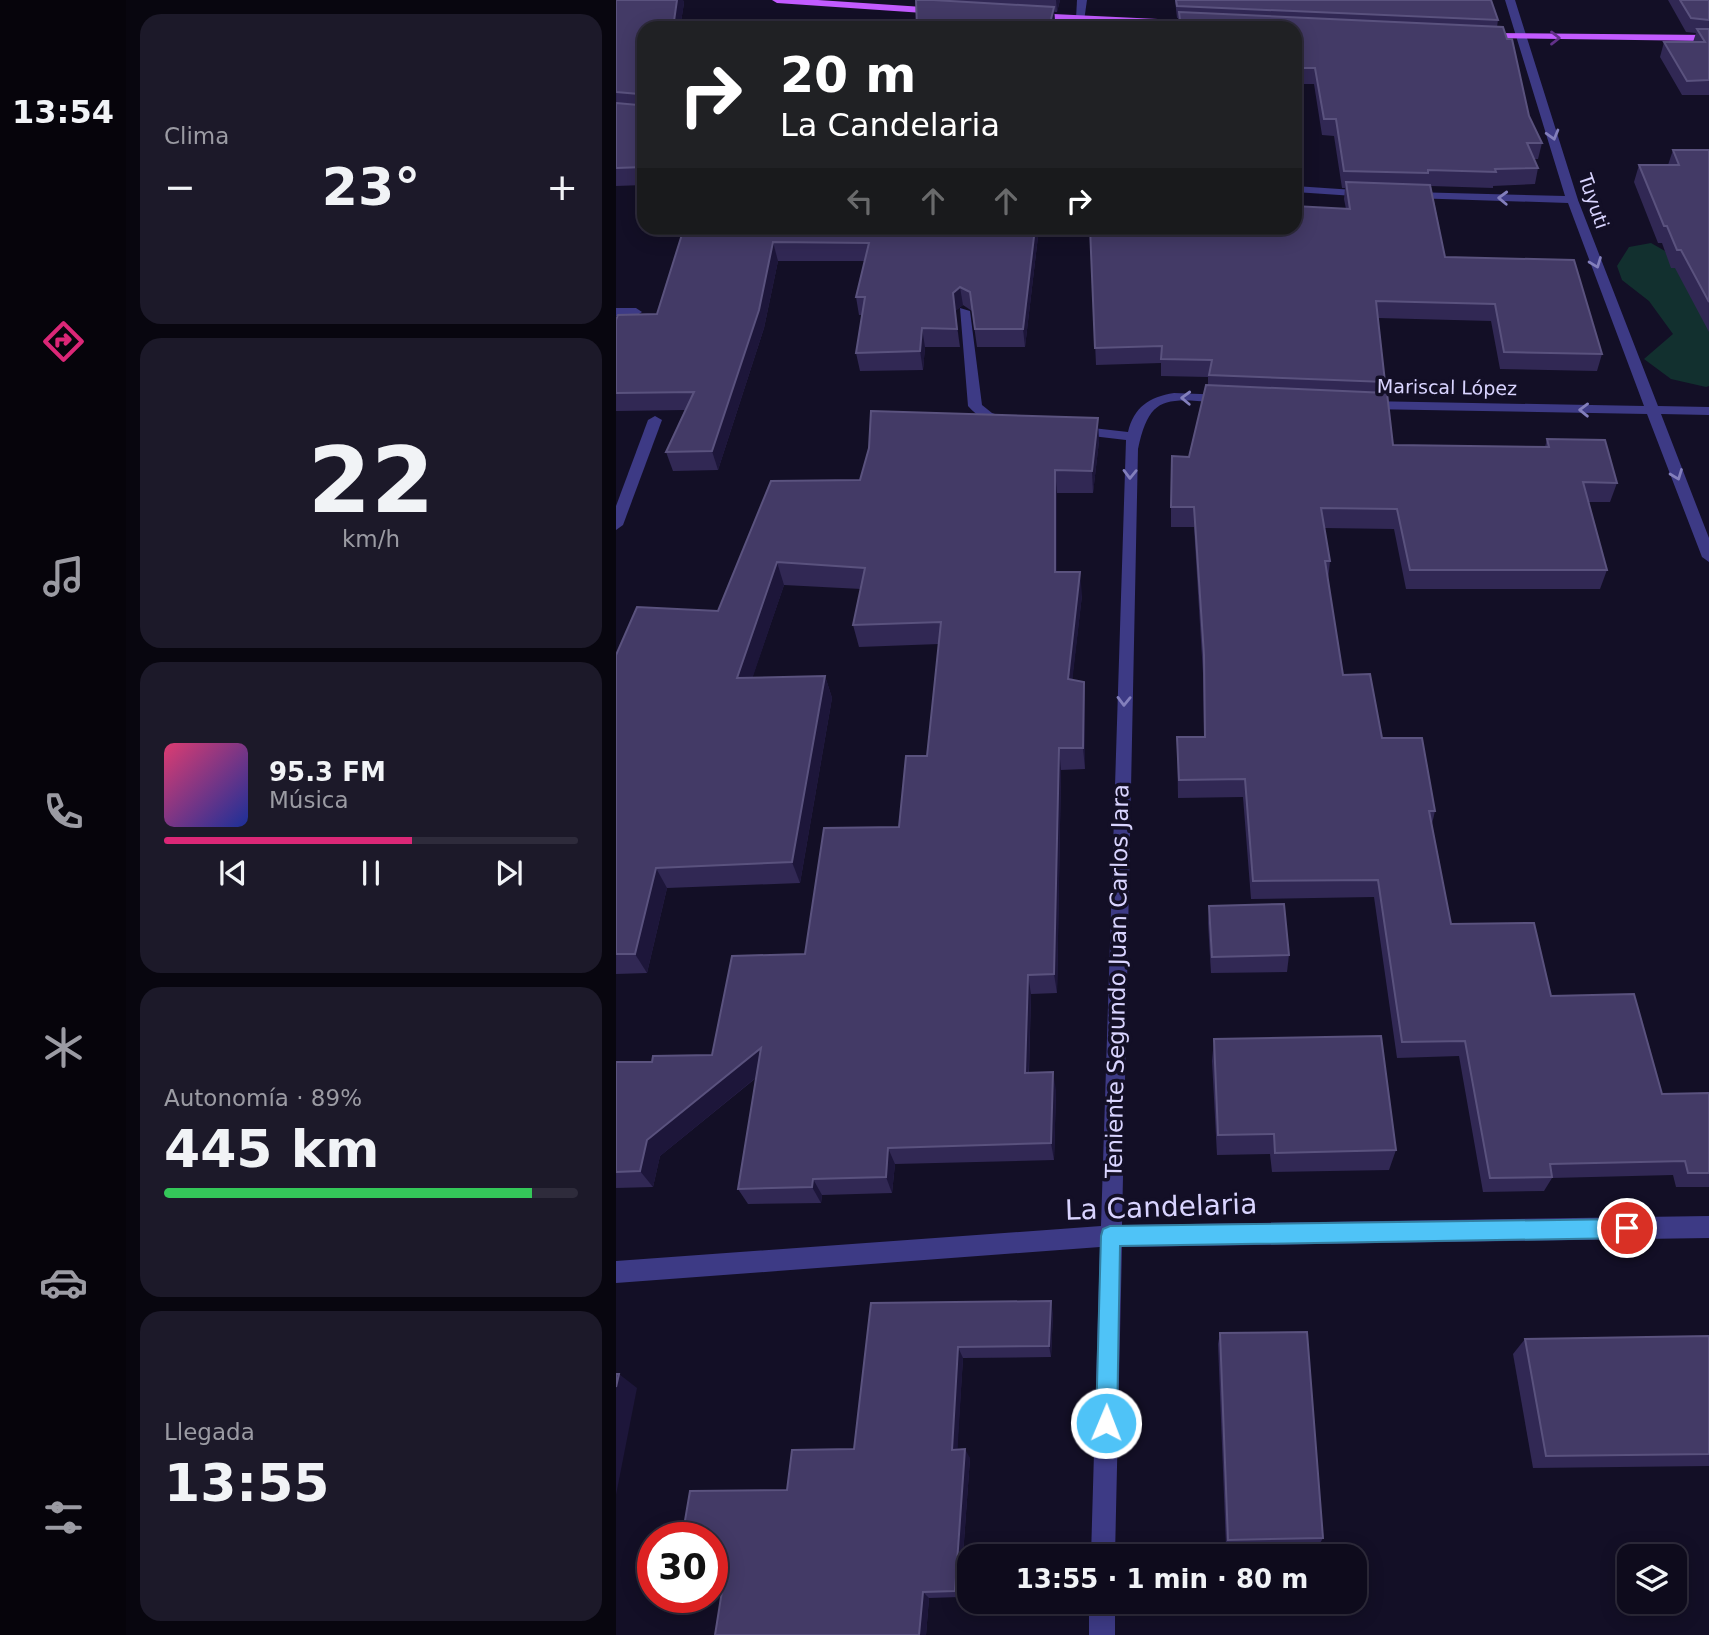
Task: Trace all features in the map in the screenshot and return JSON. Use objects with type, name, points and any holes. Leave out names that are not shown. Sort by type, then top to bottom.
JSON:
[{"type":"main road","points":[[778,0],[856,3],[949,12]]},
{"type":"main road","points":[[1015,15],[1131,21]]},
{"type":"main road","points":[[1468,36],[1709,38]]},
{"type":"street","points":[[1081,19],[1082,0]]},
{"type":"street","name":"Tuyuti","points":[[1510,0],[1524,38],[1572,200],[1709,557]]},
{"type":"street","points":[[1302,189],[1386,195]]},
{"type":"street","points":[[1399,195],[1572,200]]},
{"type":"street","points":[[964,311],[975,406],[987,416],[1023,425]]},
{"type":"street","points":[[616,312],[636,312]]},
{"type":"street","name":"Teniente Segundo Juan Carlos Jara","points":[[1103,1544],[1131,449],[1145,408],[1170,397],[1246,400]]},
{"type":"street","name":"Mariscal López","points":[[1354,404],[1709,411]]},
{"type":"street","points":[[616,525],[655,420]]},
{"type":"street","points":[[1061,428],[1134,436]]},
{"type":"street","name":"La Candelaria","points":[[616,1272],[1110,1236],[1709,1227]]},
{"type":"street","points":[[1102,1614],[1102,1635]]},
{"type":"green space","points":[[1651,243],[1665,251],[1672,267],[1709,268],[1709,386],[1671,379],[1644,359],[1673,334],[1649,301],[1622,280],[1617,266],[1629,247]]},
{"type":"building","points":[[616,0],[677,0],[674,21],[637,21],[637,94],[616,92]]},
{"type":"building","points":[[916,0],[1054,7],[1051,21],[917,21]]},
{"type":"building","points":[[1176,0],[1491,0],[1498,20],[1177,6]]},
{"type":"building","points":[[1680,0],[1709,0],[1709,20],[1691,18]]},
{"type":"building","points":[[1179,12],[1503,27],[1507,39],[1512,39],[1529,116],[1542,143],[1527,143],[1538,168],[1495,169],[1496,172],[1344,171],[1336,119],[1324,119],[1315,68],[1302,68],[1302,21],[1180,21]]},
{"type":"building","points":[[1697,29],[1709,29],[1709,80],[1687,81],[1664,42],[1705,42]]},
{"type":"building","points":[[616,103],[637,105],[637,167],[616,168]]},
{"type":"building","points":[[1673,150],[1709,150],[1709,302],[1681,250],[1677,250],[1667,226],[1664,226],[1639,165],[1679,165]]},
{"type":"building","points":[[1346,182],[1430,185],[1445,257],[1574,260],[1602,354],[1504,352],[1495,304],[1376,301],[1385,382],[1209,375],[1212,360],[1161,359],[1162,346],[1095,348],[1090,235],[1302,235],[1302,206],[1350,209]]},
{"type":"building","points":[[682,235],[1034,235],[1023,329],[975,329],[970,292],[960,287],[953,293],[957,329],[922,328],[920,351],[856,353],[865,297],[856,297],[869,243],[773,242],[759,310],[712,451],[666,452],[694,392],[616,393],[618,315],[657,314]]},
{"type":"building","points":[[1206,385],[1387,393],[1393,445],[1549,447],[1547,439],[1605,440],[1617,483],[1583,482],[1607,570],[1410,570],[1397,509],[1321,508],[1330,561],[1325,561],[1343,675],[1370,674],[1382,738],[1422,738],[1435,811],[1429,811],[1451,924],[1534,923],[1551,996],[1634,994],[1662,1094],[1709,1093],[1709,1173],[1688,1173],[1685,1161],[1550,1164],[1552,1177],[1490,1178],[1465,1041],[1402,1042],[1378,880],[1253,881],[1245,779],[1179,780],[1177,737],[1205,737],[1204,655],[1194,507],[1171,507],[1172,456],[1189,457]]},
{"type":"building","points":[[871,411],[1098,418],[1092,471],[1055,470],[1055,572],[1080,572],[1068,679],[1084,682],[1083,748],[1059,748],[1054,974],[1028,975],[1025,1073],[1053,1072],[1051,1143],[888,1148],[886,1177],[813,1179],[812,1187],[738,1189],[761,1048],[647,1140],[640,1171],[616,1172],[616,1062],[652,1062],[653,1056],[712,1055],[732,956],[805,954],[824,828],[899,827],[906,756],[927,756],[941,622],[853,625],[865,568],[777,562],[737,678],[825,676],[792,862],[656,868],[635,954],[616,954],[616,655],[637,607],[718,611],[771,481],[860,480],[869,448]]},
{"type":"building","points":[[1284,904],[1289,955],[1212,957],[1209,906]]},
{"type":"building","points":[[1381,1036],[1396,1150],[1275,1153],[1274,1134],[1218,1135],[1214,1039]]},
{"type":"building","points":[[1051,1301],[1049,1346],[958,1347],[952,1450],[965,1449],[955,1591],[923,1592],[919,1635],[715,1635],[718,1613],[728,1613],[728,1522],[685,1522],[690,1491],[787,1490],[792,1450],[854,1449],[871,1303]]},
{"type":"building","points":[[1307,1332],[1323,1538],[1228,1540],[1220,1333]]},
{"type":"building","points":[[1709,1336],[1709,1454],[1546,1456],[1525,1339]]},
{"type":"route","points":[[1106,1423],[1110,1236],[1627,1228]]}]
